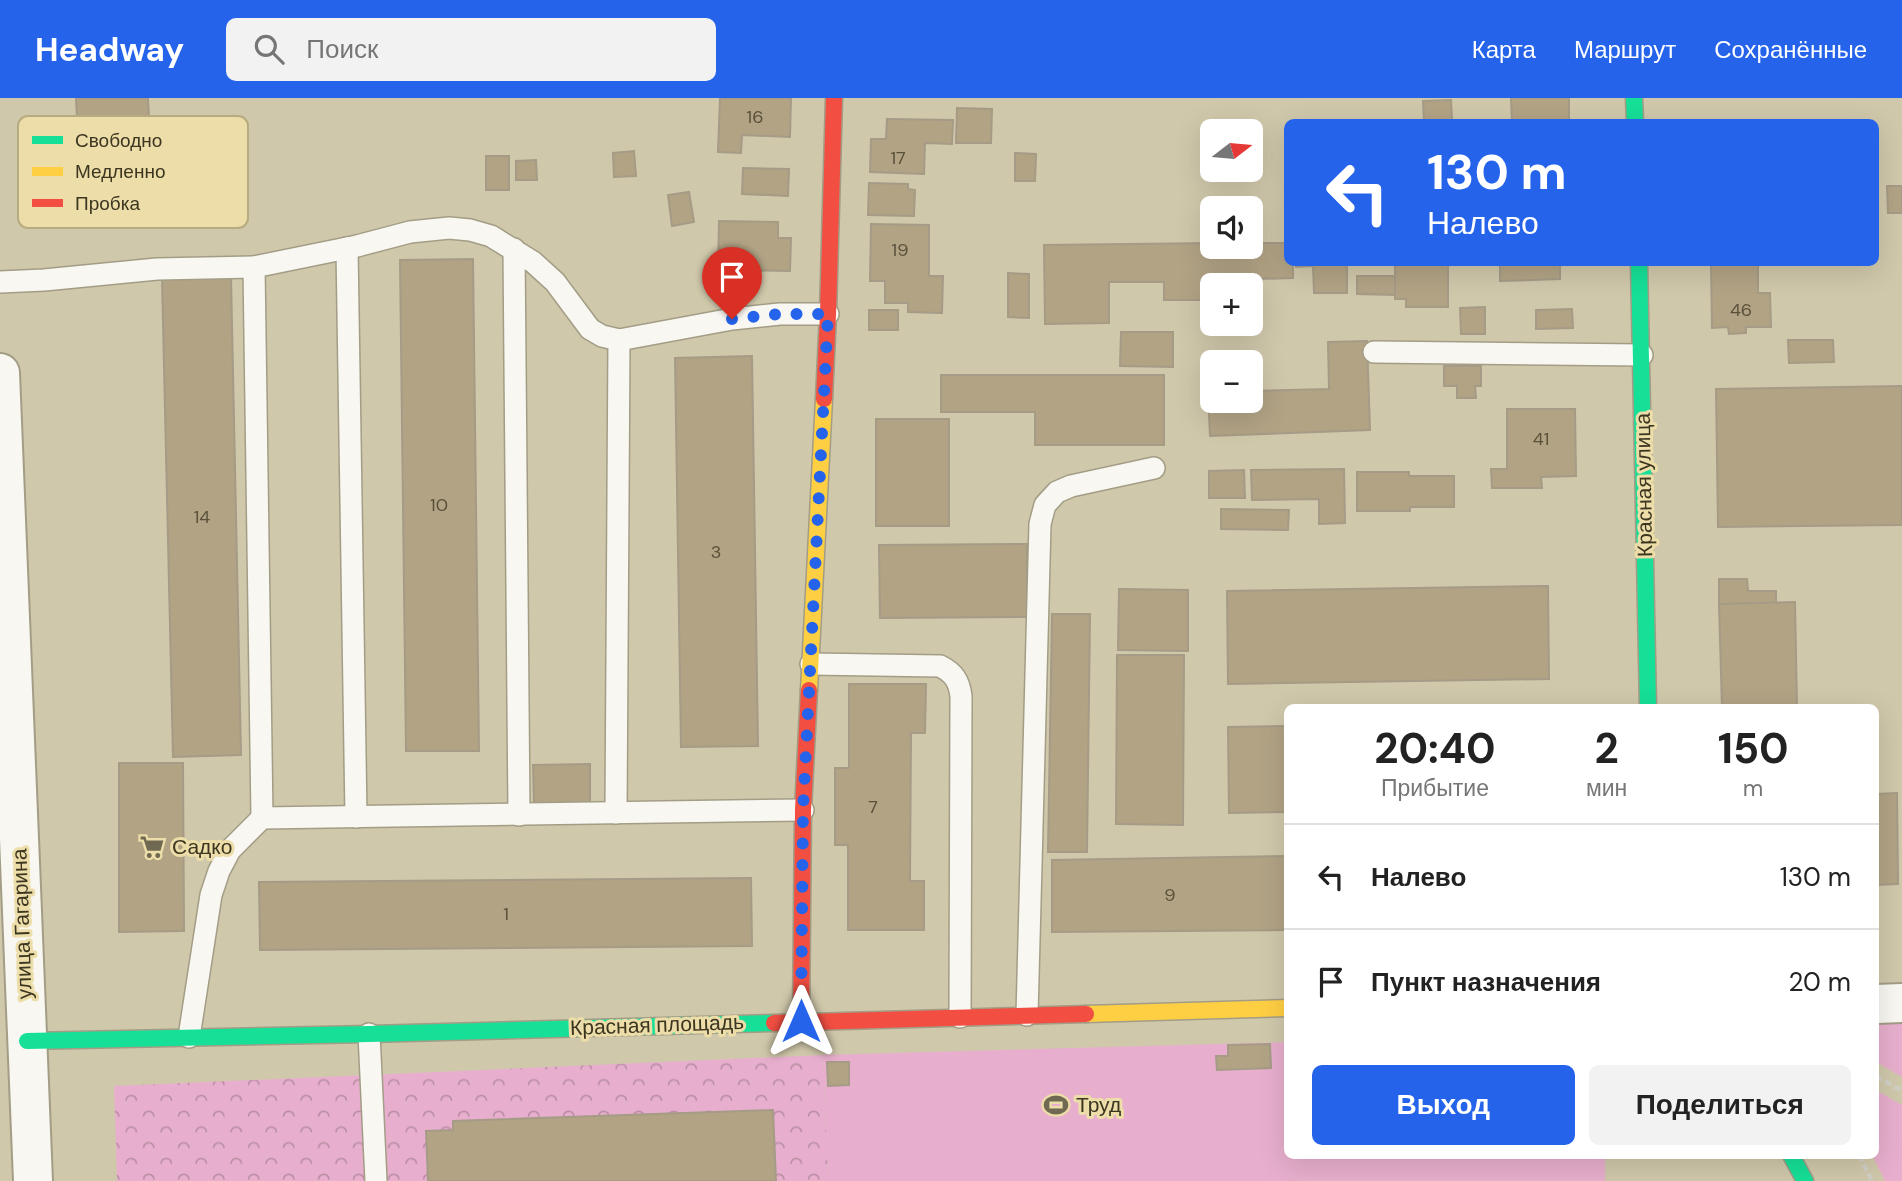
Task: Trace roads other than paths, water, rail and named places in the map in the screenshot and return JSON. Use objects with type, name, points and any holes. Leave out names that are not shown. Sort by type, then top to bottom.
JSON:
[{"type":"street","points":[[801,1021],[803,810],[828,314],[834,98]]},
{"type":"street","points":[[1634,98],[1635,119]]},
{"type":"street","name":"Красная улица","points":[[1639,266],[1648,704]]},
{"type":"street","name":"улица Гагарина","points":[[0,373],[33,1181]]},
{"type":"street","points":[[1879,1004],[1902,1003]]},
{"type":"street","name":"Красная площадь","points":[[26,1041],[1284,1008]]},
{"type":"street","points":[[1793,1159],[1805,1181]]},
{"type":"lane","points":[[0,282],[157,269],[254,267],[410,232],[449,228],[491,236],[514,249],[555,282],[590,328],[602,336],[619,341],[732,319],[780,314],[828,314]]},
{"type":"lane","points":[[347,248],[356,817]]},
{"type":"lane","points":[[514,249],[519,814]]},
{"type":"lane","points":[[254,267],[262,818]]},
{"type":"lane","points":[[616,813],[619,341]]},
{"type":"lane","points":[[1374,352],[1642,355]]},
{"type":"lane","points":[[1027,1015],[1040,524],[1045,505],[1057,492],[1071,486],[1154,468]]},
{"type":"lane","points":[[811,664],[940,666],[951,672],[959,683],[960,1017]]},
{"type":"lane","points":[[189,1037],[211,895],[230,850],[262,818],[803,810]]},
{"type":"lane","points":[[369,1034],[376,1181]]},
{"type":"place","name":"Садко","points":[[152,847]]},
{"type":"place","name":"Труд","points":[[1056,1105]]}]
